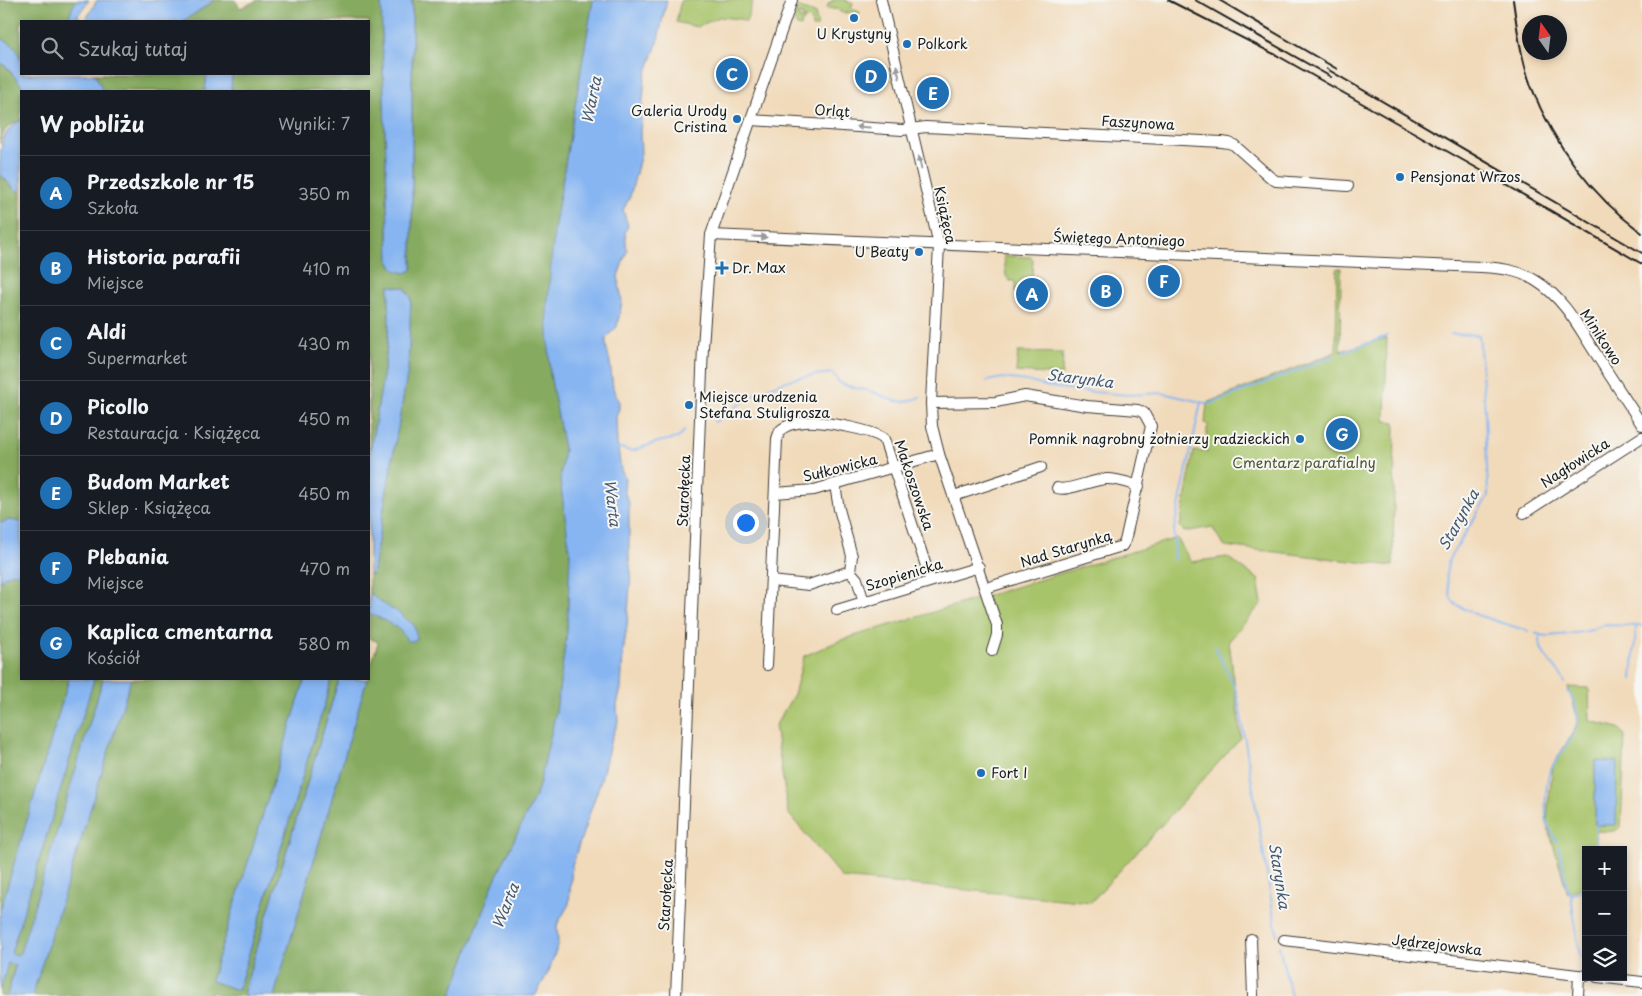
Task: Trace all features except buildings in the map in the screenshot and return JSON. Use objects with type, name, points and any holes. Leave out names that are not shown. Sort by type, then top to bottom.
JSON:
[{"type":"street","name":"Starołęcka","points":[[676,996],[703,347],[711,235],[792,0]]},
{"type":"street","name":"Książęca","points":[[881,0],[936,245],[931,403],[932,426],[997,625],[997,635],[992,651]]},
{"type":"street","name":"Orląt","points":[[750,120],[911,129]]},
{"type":"street","name":"Faszynowa","points":[[911,129],[926,127],[1032,131],[1226,142],[1234,146],[1276,181],[1348,186]]},
{"type":"street","name":"Świętego Antoniego","points":[[711,235],[1487,267],[1506,269],[1525,275]]},
{"type":"street","name":"Minikowo","points":[[1525,275],[1543,286],[1562,304],[1642,425]]},
{"type":"street","name":"Nad Starynką","points":[[931,403],[996,402],[1025,396],[1087,406],[1140,411],[1152,428],[1139,486],[1125,541],[1122,546],[986,588]]},
{"type":"street","name":"Makoszowska","points":[[767,665],[777,439],[785,427],[816,422],[880,435],[886,443],[931,581]]},
{"type":"street","name":"Nagłowicka","points":[[1524,513],[1642,437]]},
{"type":"street","name":"Sułkowicka","points":[[775,494],[802,492],[835,484],[940,454]]},
{"type":"street","points":[[954,496],[1041,467]]},
{"type":"street","points":[[1057,488],[1063,490],[1105,479],[1139,486]]},
{"type":"street","points":[[835,484],[839,509],[852,556],[850,571],[857,579],[864,602]]},
{"type":"street","name":"Szopienicka","points":[[837,610],[979,567]]},
{"type":"street","points":[[771,581],[810,585],[850,571]]},
{"type":"street","points":[[1251,939],[1253,996]]},
{"type":"street","name":"Jędrzejowska","points":[[1284,940],[1582,976]]},
{"type":"street","points":[[1578,996],[1582,976]]},
{"type":"street","points":[[1627,980],[1642,982]]},
{"type":"green space","points":[[0,0],[78,0],[74,4],[67,20],[20,20],[20,57],[13,46],[0,38]]},
{"type":"green space","points":[[215,0],[235,0],[240,8],[258,0],[381,0],[389,261],[405,273],[412,270],[412,0],[593,0],[554,230],[550,374],[564,449],[560,480],[570,553],[567,632],[556,712],[538,790],[493,884],[451,996],[274,996],[367,680],[370,680],[370,669],[378,642],[370,638],[370,574],[372,575],[408,370],[411,298],[405,288],[389,286],[389,326],[385,365],[370,452],[370,90],[231,90],[232,75],[370,75],[370,20],[185,20]]},
{"type":"green space","points":[[681,0],[753,0],[746,22],[740,19],[719,17],[697,27],[676,22]]},
{"type":"green space","points":[[832,0],[847,0],[847,2],[853,3],[851,9],[860,12],[859,15],[847,12],[846,14],[840,12],[840,10],[827,8]]},
{"type":"green space","points":[[797,7],[815,13],[818,27],[812,27],[811,19],[804,18],[801,27],[797,26],[794,21],[795,15],[799,15],[799,19],[802,19],[803,15],[795,14]]},
{"type":"green space","points":[[0,63],[7,67],[25,90],[20,90],[20,120],[6,129],[0,144]]},
{"type":"green space","points":[[95,75],[207,75],[205,90],[103,90]]},
{"type":"green space","points":[[0,174],[12,187],[20,191],[20,522],[10,520],[0,523]]},
{"type":"green space","points":[[1004,256],[1031,257],[1033,259],[1032,277],[1024,292],[1015,292],[1015,281],[1010,281],[1006,276]]},
{"type":"green space","name":"Cmentarz parafialny","points":[[1337,268],[1341,268],[1340,351],[1387,338],[1385,421],[1395,422],[1393,566],[1224,546],[1212,527],[1184,532],[1180,526],[1194,451],[1207,452],[1207,428],[1209,426],[1205,423],[1207,403],[1336,352]]},
{"type":"green space","points":[[1018,352],[1063,353],[1062,375],[1016,372]]},
{"type":"green space","points":[[1177,538],[1191,562],[1227,557],[1258,579],[1262,603],[1229,641],[1241,738],[1091,902],[842,878],[788,813],[775,726],[794,694],[804,656],[841,640]]},
{"type":"green space","points":[[13,573],[20,573],[20,680],[69,680],[0,911],[0,582],[2,578]]},
{"type":"green space","points":[[94,680],[103,680],[20,954],[11,953]]},
{"type":"green space","points":[[131,680],[305,680],[211,981],[238,990],[332,680],[339,680],[243,994],[249,996],[223,996],[211,992],[210,996],[32,996]]},
{"type":"green space","points":[[1568,687],[1589,688],[1590,721],[1619,728],[1625,736],[1621,826],[1613,831],[1596,831],[1596,846],[1582,846],[1582,887],[1568,894],[1547,824],[1548,805],[1553,765],[1575,729],[1578,719]]},
{"type":"green space","points":[[8,963],[15,967],[7,996],[0,996],[0,991]]},
{"type":"water","points":[[78,0],[89,0],[78,15],[79,19],[84,20],[67,20],[74,4]]},
{"type":"water","points":[[97,0],[215,0],[185,20],[84,20]]},
{"type":"water","points":[[381,0],[412,0],[412,270],[405,273],[395,270],[389,261]]},
{"type":"water","name":"Warta","points":[[593,0],[667,0],[657,44],[645,77],[640,132],[641,153],[630,197],[623,210],[628,226],[625,232],[627,251],[618,276],[622,302],[617,327],[606,338],[613,388],[619,402],[616,416],[617,442],[621,470],[625,477],[624,491],[629,503],[629,558],[631,573],[621,689],[617,705],[618,722],[610,743],[601,780],[572,865],[569,904],[557,925],[558,944],[549,971],[535,996],[451,996],[493,884],[538,790],[556,712],[567,632],[570,553],[560,480],[564,449],[550,374],[547,308],[554,230]]},
{"type":"water","points":[[0,38],[11,44],[18,51],[20,75],[95,75],[103,90],[25,90],[7,67],[0,63]]},
{"type":"water","points":[[207,75],[232,75],[231,90],[205,90]]},
{"type":"water","points":[[20,121],[20,191],[17,191],[0,174],[0,156],[3,142],[5,136]]},
{"type":"water","points":[[389,286],[405,288],[411,298],[408,370],[372,575],[370,574],[370,452],[385,365],[389,326]]},
{"type":"water","points":[[10,520],[20,522],[20,573],[6,576],[0,582],[0,523]]},
{"type":"water","points":[[370,594],[414,625],[417,638],[415,641],[407,641],[401,631],[370,614]]},
{"type":"water","points":[[69,680],[94,680],[11,953],[17,955],[20,953],[103,680],[131,680],[32,996],[7,996],[15,967],[8,963],[0,991],[0,911]]},
{"type":"water","points":[[305,680],[332,680],[238,990],[211,981]]},
{"type":"water","points":[[339,680],[367,680],[274,996],[249,996],[243,994]]},
{"type":"water","points":[[1595,761],[1617,762],[1616,825],[1595,825]]},
{"type":"waterway","name":"Starynka","points":[[1451,334],[1479,335],[1485,413],[1488,496],[1449,559],[1446,575],[1451,599],[1455,604],[1477,615],[1528,631]]},
{"type":"waterway","name":"Starynka","points":[[1343,352],[1387,336]]},
{"type":"waterway","name":"Starynka","points":[[1201,402],[1209,404],[1334,356]]},
{"type":"waterway","name":"Starynka","points":[[714,422],[762,391],[784,382],[819,374],[832,373],[842,384],[877,393],[899,402],[920,397]]},
{"type":"waterway","name":"Starynka","points":[[987,381],[1002,378],[1027,381],[1044,386],[1128,395],[1162,393],[1201,402],[1174,530],[1174,560]]},
{"type":"waterway","name":"Starynka","points":[[617,449],[623,448],[632,451],[658,442],[678,438],[685,430]]},
{"type":"waterway","name":"Starynka","points":[[1540,635],[1569,634],[1588,631],[1604,625],[1642,626]]},
{"type":"waterway","points":[[1632,679],[1636,627]]},
{"type":"waterway","name":"Starynka","points":[[1535,633],[1540,635],[1542,650],[1562,676],[1565,683]]},
{"type":"waterway","name":"Starynka","points":[[1215,647],[1234,685],[1238,699],[1277,935]]},
{"type":"waterway","name":"Starynka","points":[[1557,842],[1547,822],[1546,795],[1549,773],[1575,732],[1577,724],[1578,715],[1568,690]]},
{"type":"waterway","name":"Starynka","points":[[1596,825],[1596,846]]},
{"type":"waterway","name":"Starynka","points":[[1559,848],[1567,887],[1571,895],[1580,957]]},
{"type":"waterway","name":"Starynka","points":[[1571,895],[1582,890]]},
{"type":"waterway","name":"Starynka","points":[[1279,946],[1291,996]]},
{"type":"railway","points":[[1168,0],[1278,56],[1642,264]]},
{"type":"railway","points":[[1195,0],[1331,77]]},
{"type":"railway","points":[[1219,0],[1337,69]]},
{"type":"railway","points":[[1513,0],[1520,43],[1531,86],[1551,129],[1576,167],[1591,185],[1606,202],[1642,233]]},
{"type":"railway","points":[[1327,69],[1642,253]]},
{"type":"place","name":"U Krystyny","points":[[854,18]]},
{"type":"place","name":"Polkork","points":[[907,44]]},
{"type":"place","name":"Aldi","points":[[732,74]]},
{"type":"place","name":"Picollo","points":[[871,76]]},
{"type":"place","name":"Budom Market","points":[[933,93]]},
{"type":"place","name":"Galeria Urody Cristina","points":[[737,119]]},
{"type":"place","name":"Pensjonat Wrzos","points":[[1400,177]]},
{"type":"place","name":"U Beaty","points":[[919,252]]},
{"type":"place","name":"Dr. Max","points":[[722,268]]},
{"type":"place","name":"Plebania","points":[[1164,281]]},
{"type":"place","name":"Historia parafii","points":[[1106,291]]},
{"type":"place","name":"Przedszkole nr 15","points":[[1032,294]]},
{"type":"place","name":"Miejsce urodzenia Stefana Stuligrosza","points":[[689,405]]},
{"type":"place","name":"Kaplica cmentarna","points":[[1342,434]]},
{"type":"place","name":"Pomnik nagrobny żołnierzy radzieckich","points":[[1300,439]]},
{"type":"place","name":"Fort I","points":[[981,773]]}]
